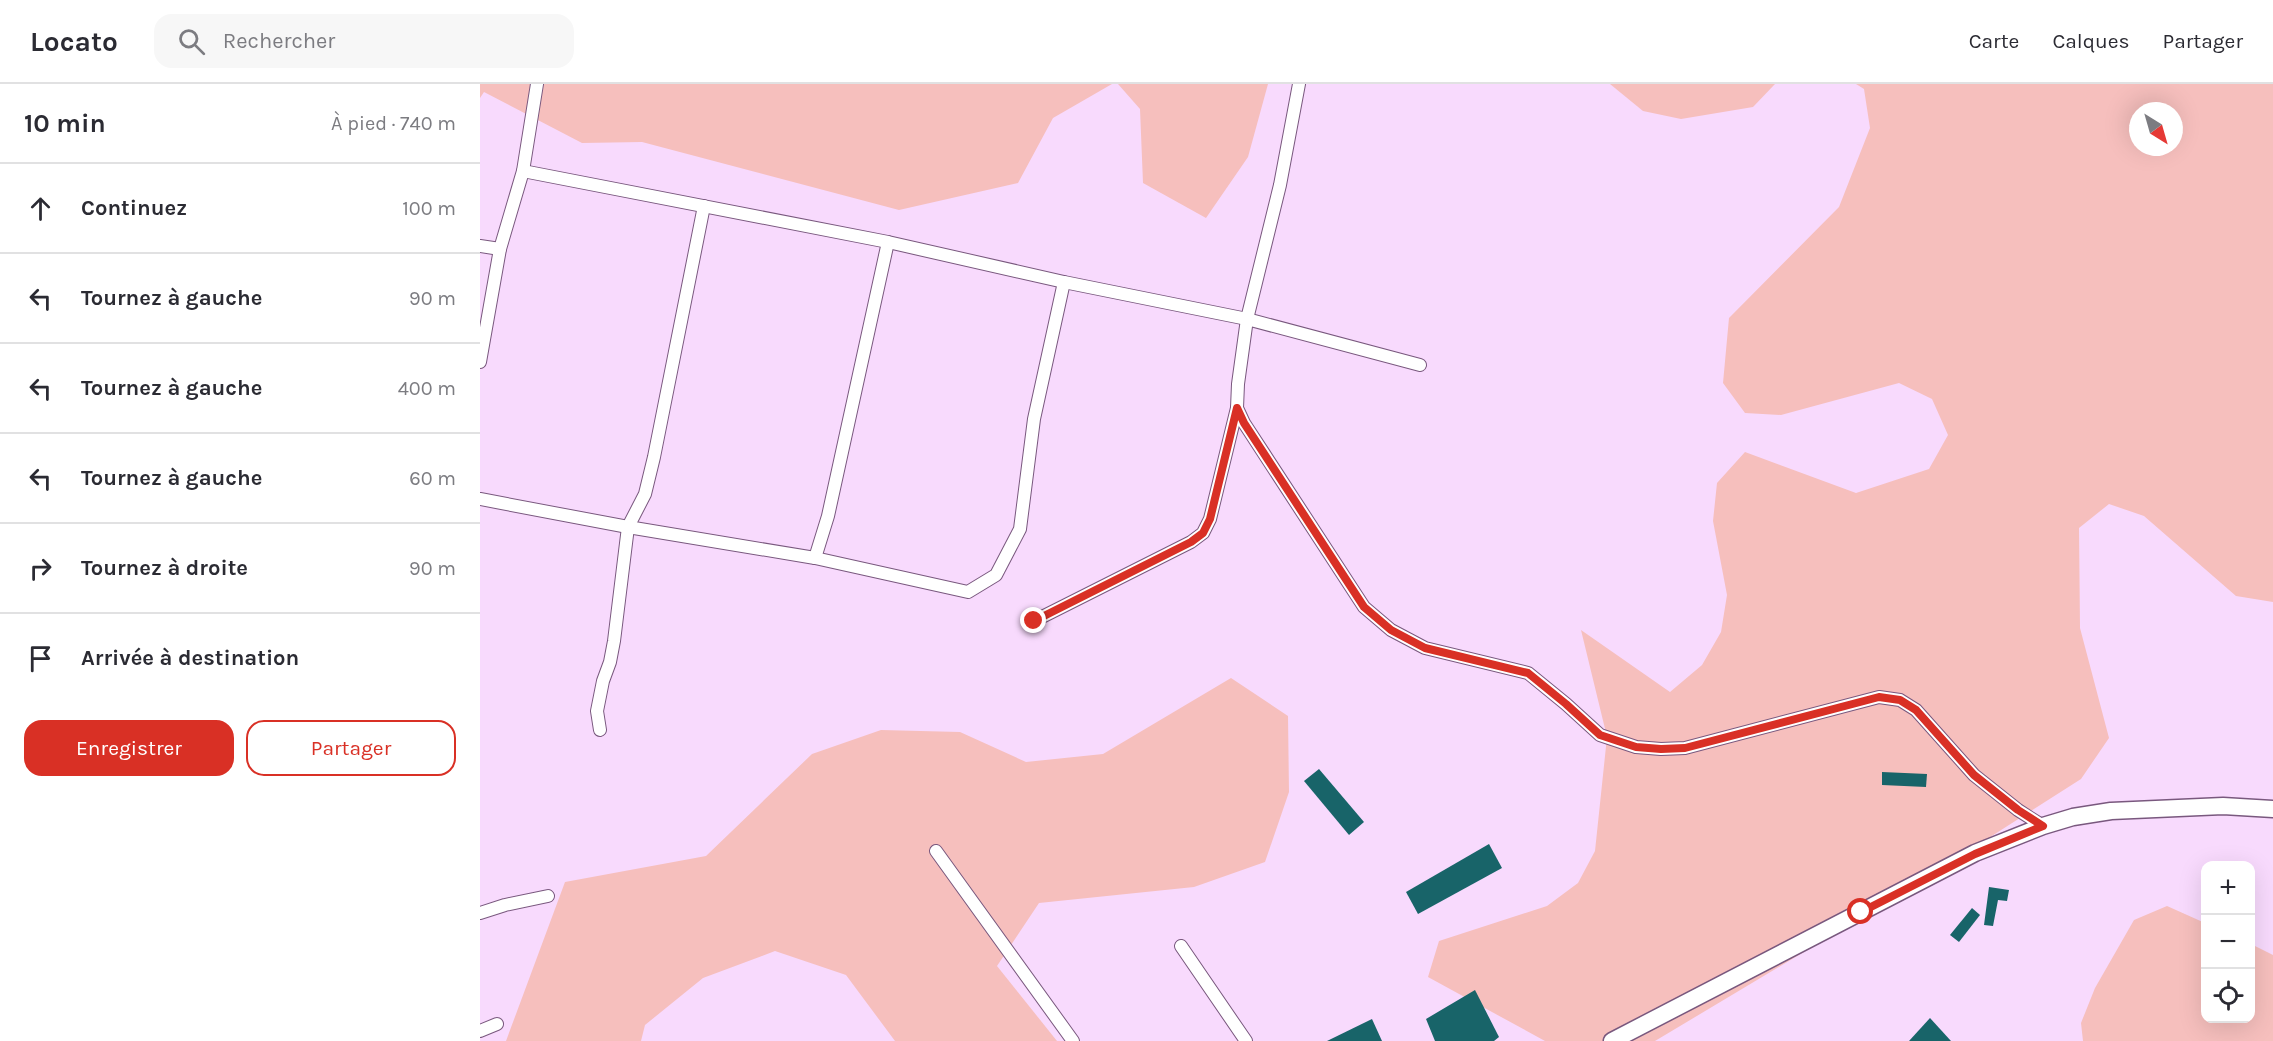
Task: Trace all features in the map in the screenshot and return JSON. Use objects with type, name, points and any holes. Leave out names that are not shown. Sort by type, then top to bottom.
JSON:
[{"type":"main road","points":[[1612,1041],[1975,854],[2043,826],[2073,817],[2111,812],[2223,806],[2273,808]]},
{"type":"street","points":[[480,362],[500,249],[523,171],[537,84]]},
{"type":"street","points":[[1034,621],[1191,542],[1203,533],[1210,519],[1237,408],[1247,319],[1280,185],[1299,84]]},
{"type":"street","points":[[523,171],[888,242],[1064,282],[1247,319],[1420,365]]},
{"type":"street","points":[[600,730],[597,711],[614,641],[628,527],[645,494],[654,457],[704,206]]},
{"type":"street","points":[[815,558],[828,516],[888,242]]},
{"type":"street","points":[[480,246],[500,249]]},
{"type":"street","points":[[480,500],[815,558],[968,592],[996,575],[1020,529],[1034,419],[1064,282]]},
{"type":"street","points":[[1237,408],[1244,423],[1364,607],[1391,630],[1425,648],[1528,673],[1600,735],[1636,747],[1685,748],[1879,697],[1900,700],[1916,710],[1974,775],[2018,810],[2043,826]]},
{"type":"street","points":[[936,851],[1073,1041]]},
{"type":"street","points":[[480,913],[548,896]]},
{"type":"street","points":[[1181,946],[1246,1041]]},
{"type":"street","points":[[480,1031],[497,1024]]},
{"type":"shaded area","points":[[480,84],[1112,84],[1053,118],[1018,183],[899,210],[642,142],[582,143],[484,92],[480,98]]},
{"type":"shaded area","points":[[1118,84],[1268,84],[1248,157],[1206,218],[1143,183],[1140,109]]},
{"type":"shaded area","points":[[1610,84],[1775,84],[1753,107],[1681,119],[1643,111]]},
{"type":"shaded area","points":[[1856,84],[2273,84],[2273,602],[2236,596],[2144,516],[2109,504],[2079,528],[2080,628],[2109,738],[2081,779],[1901,894],[1655,1041],[1545,1041],[1428,977],[1439,941],[1547,906],[1578,883],[1595,851],[1607,737],[1581,630],[1670,692],[1702,665],[1721,632],[1727,595],[1713,521],[1717,483],[1745,452],[1856,493],[1929,469],[1948,435],[1932,399],[1899,383],[1781,415],[1745,413],[1723,383],[1729,318],[1839,207],[1870,128],[1864,89]]},
{"type":"shaded area","points":[[1231,678],[1288,716],[1289,792],[1265,862],[1194,887],[1039,903],[997,966],[1057,1041],[895,1041],[846,975],[775,951],[703,978],[645,1025],[641,1041],[506,1041],[565,882],[706,856],[812,754],[881,730],[960,732],[1026,762],[1103,754]]},
{"type":"shaded area","points":[[2167,906],[2201,921],[2201,1023],[2255,1023],[2255,946],[2273,955],[2273,1041],[2083,1041],[2081,1023],[2095,988],[2134,920]]},
{"type":"building","points":[[1319,769],[1364,822],[1349,835],[1304,781]]},
{"type":"building","points":[[1882,772],[1927,774],[1926,787],[1882,785]]},
{"type":"building","points":[[1489,844],[1502,868],[1418,914],[1406,892]]},
{"type":"building","points":[[1989,887],[2009,890],[2007,901],[1998,900],[1993,926],[1984,925]]},
{"type":"building","points":[[1972,908],[1980,915],[1959,942],[1950,935]]},
{"type":"building","points":[[1475,990],[1499,1037],[1494,1041],[1435,1041],[1426,1019]]},
{"type":"building","points":[[1930,1018],[1951,1041],[1909,1041]]},
{"type":"building","points":[[1372,1019],[1382,1041],[1327,1041]]},
{"type":"route","points":[[1034,621],[1191,542],[1203,533],[1210,519],[1237,408],[1244,423],[1364,607],[1391,630],[1425,648],[1528,673],[1600,735],[1636,747],[1685,748],[1879,697],[1900,700],[1916,710],[1974,775],[1993,792],[2043,826],[1975,854],[1861,912]]}]
